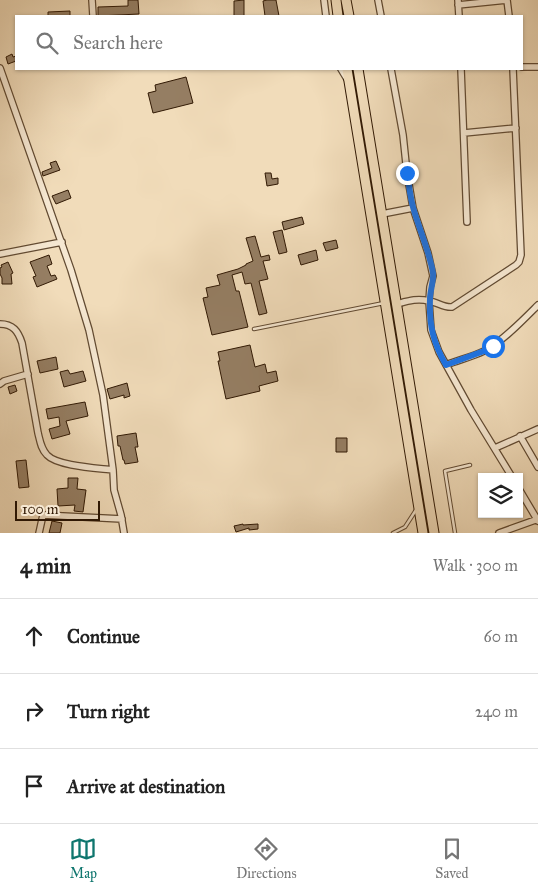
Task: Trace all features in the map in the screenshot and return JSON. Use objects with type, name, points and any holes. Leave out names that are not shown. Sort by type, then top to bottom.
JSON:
[{"type":"main road","points":[[336,0],[338,15]]},
{"type":"main road","points":[[346,0],[349,15]]},
{"type":"main road","points":[[347,70],[423,533]]},
{"type":"main road","points":[[358,70],[434,533]]},
{"type":"street","points":[[92,0],[93,15]]},
{"type":"street","points":[[324,0],[326,15]]},
{"type":"street","points":[[378,0],[381,15]]},
{"type":"street","points":[[459,15],[458,2],[507,0],[509,15]]},
{"type":"street","points":[[523,68],[538,67]]},
{"type":"street","points":[[0,68],[62,242],[89,330],[103,395],[114,490],[124,533]]},
{"type":"street","points":[[342,70],[349,83]]},
{"type":"street","points":[[391,70],[403,135],[413,208],[428,252],[433,276],[430,287],[431,330],[446,365],[510,473]]},
{"type":"street","points":[[461,70],[467,222]]},
{"type":"street","points":[[397,304],[416,299],[430,301],[448,308],[452,307],[519,262],[521,255],[513,70]]},
{"type":"street","points":[[464,133],[516,128]]},
{"type":"street","points":[[382,214],[413,208]]},
{"type":"street","points":[[0,254],[62,242]]},
{"type":"street","points":[[446,365],[489,348],[538,305]]},
{"type":"street","points":[[0,324],[12,326],[18,332],[22,342],[42,448],[48,457],[58,462],[113,470]]},
{"type":"street","points":[[0,384],[28,374]]},
{"type":"street","points":[[496,448],[538,429]]},
{"type":"street","points":[[520,436],[538,467]]},
{"type":"street","points":[[499,533],[538,520],[523,496]]},
{"type":"street","points":[[40,533],[43,515],[122,519]]},
{"type":"lane","points":[[254,329],[385,302]]},
{"type":"lane","points":[[454,533],[445,472],[470,465]]},
{"type":"lane","points":[[393,533],[404,527],[418,507]]},
{"type":"building","points":[[128,0],[138,0],[139,14],[98,15],[98,7],[128,6]]},
{"type":"building","points":[[244,0],[244,15],[234,15],[234,1]]},
{"type":"building","points":[[276,0],[279,15],[265,15],[263,1]]},
{"type":"building","points":[[70,11],[70,15],[48,15],[48,12]]},
{"type":"building","points":[[12,54],[13,57],[15,56],[15,61],[8,64],[6,57]]},
{"type":"building","points":[[186,77],[193,103],[153,113],[148,93],[156,91],[155,85]]},
{"type":"building","points":[[56,161],[60,170],[43,176],[42,172],[52,168],[50,163]]},
{"type":"building","points":[[265,173],[271,173],[272,179],[278,178],[278,184],[267,186]]},
{"type":"building","points":[[68,190],[71,198],[56,204],[52,196]]},
{"type":"building","points":[[302,217],[304,224],[284,230],[282,222]]},
{"type":"building","points":[[282,230],[287,252],[279,254],[273,232]]},
{"type":"building","points":[[255,236],[261,257],[269,255],[270,260],[263,261],[268,279],[259,281],[267,313],[259,315],[251,283],[245,284],[242,272],[232,275],[236,291],[239,291],[248,327],[212,335],[203,298],[208,297],[206,288],[220,285],[217,275],[238,269],[253,261],[246,238]]},
{"type":"building","points":[[336,240],[338,248],[326,251],[323,243]]},
{"type":"building","points":[[316,250],[318,260],[301,265],[298,255]]},
{"type":"building","points":[[49,255],[52,264],[47,266],[51,276],[55,275],[57,279],[37,287],[33,277],[36,276],[30,262]]},
{"type":"building","points":[[8,262],[13,273],[11,274],[12,284],[2,284],[0,268],[2,267],[1,265]]},
{"type":"building","points":[[250,345],[255,367],[265,364],[267,373],[276,371],[278,381],[259,386],[260,391],[226,399],[218,361],[220,361],[218,352]]},
{"type":"building","points":[[56,357],[58,369],[40,373],[37,361]]},
{"type":"building","points":[[68,370],[70,374],[83,371],[86,381],[64,387],[60,372]]},
{"type":"building","points":[[127,383],[130,396],[124,398],[124,395],[110,399],[107,389]]},
{"type":"building","points":[[15,385],[17,391],[10,394],[8,387]]},
{"type":"building","points":[[85,402],[88,416],[66,421],[70,434],[52,439],[49,429],[60,426],[59,417],[48,419],[46,409]]},
{"type":"building","points":[[136,433],[138,447],[135,447],[138,462],[125,464],[120,446],[118,446],[117,436]]},
{"type":"building","points":[[336,438],[347,438],[347,452],[336,452]]},
{"type":"building","points":[[26,460],[29,487],[19,488],[16,461]]},
{"type":"building","points":[[68,478],[78,478],[77,489],[86,490],[83,512],[74,511],[75,505],[58,506],[57,489],[68,488]]},
{"type":"building","points":[[52,521],[62,523],[60,533],[49,533]]},
{"type":"building","points":[[258,524],[258,529],[249,530],[249,528],[236,532],[234,526]]},
{"type":"route","points":[[407,173],[413,208],[428,252],[433,276],[430,287],[431,330],[439,352],[446,365],[493,346]]}]
